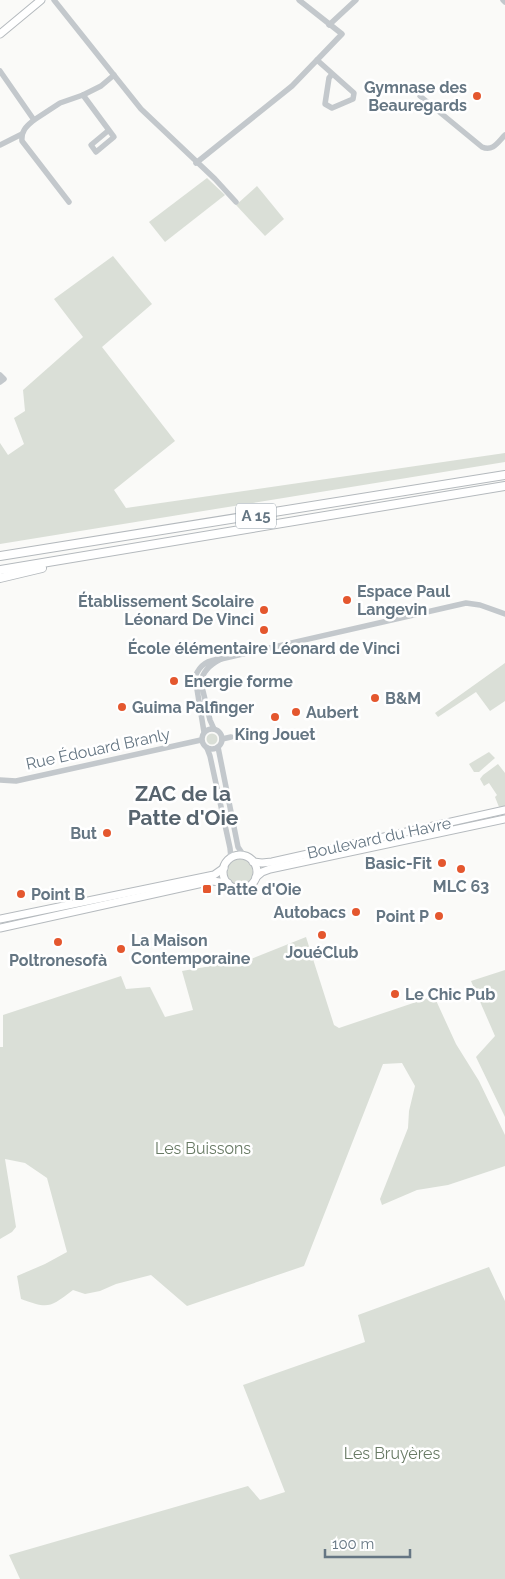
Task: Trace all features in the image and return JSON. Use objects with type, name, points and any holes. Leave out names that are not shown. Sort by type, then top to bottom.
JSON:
[{"type":"highway","name":"A 15","points":[[0,556],[505,475]]},
{"type":"highway","name":"A 15","points":[[0,570],[505,486]]},
{"type":"highway","points":[[0,578],[47,567],[52,562]]},
{"type":"main road","points":[[0,34],[41,0]]},
{"type":"main road","name":"Boulevard du Havre","points":[[253,862],[272,862],[505,810]]},
{"type":"main road","name":"Boulevard du Havre","points":[[0,928],[212,881],[228,883],[235,888],[244,888],[251,885],[256,877],[270,868],[505,820]]},
{"type":"main road","points":[[0,919],[200,878],[218,873],[231,858],[236,856],[244,856],[253,862],[257,869],[256,877]]},
{"type":"main road","points":[[224,868],[224,876],[228,883]]},
{"type":"street","points":[[54,0],[141,109],[215,179],[236,202]]},
{"type":"street","points":[[196,163],[292,86],[342,34],[299,0]]},
{"type":"street","points":[[329,25],[356,0]]},
{"type":"street","points":[[317,60],[354,93],[353,99],[332,108],[325,104],[329,78],[332,74]]},
{"type":"street","points":[[0,71],[34,120]]},
{"type":"street","points":[[69,202],[22,140],[22,134],[25,128],[34,120],[60,103],[101,86],[114,75]]},
{"type":"street","points":[[83,95],[109,130]]},
{"type":"street","points":[[420,96],[482,147],[487,149],[495,146],[505,135]]},
{"type":"street","points":[[0,145],[22,134]]},
{"type":"street","points":[[231,858],[210,756],[201,740],[204,732],[195,677],[197,671],[206,662],[466,603],[492,608],[505,614]]},
{"type":"street","points":[[221,659],[211,664],[202,677],[201,683],[210,720],[214,729],[221,734],[222,740],[218,747],[238,847],[244,856]]},
{"type":"street","points":[[204,732],[214,729]]},
{"type":"street","points":[[222,740],[231,738]]},
{"type":"street","name":"Rue Édouard Branly","points":[[0,780],[8,782],[30,778],[201,740]]},
{"type":"street","points":[[207,748],[218,747]]},
{"type":"green space","points":[[207,178],[225,195],[165,242],[149,222]]},
{"type":"green space","points":[[257,186],[284,219],[265,236],[236,205]]},
{"type":"green space","points":[[113,256],[152,304],[102,347],[175,441],[114,490],[126,508],[505,453],[505,462],[0,544],[0,443],[8,455],[24,444],[14,418],[25,411],[23,390],[83,337],[54,299]]},
{"type":"green space","points":[[505,663],[505,701],[490,711],[476,692],[438,717],[435,713]]},
{"type":"green space","points":[[212,733],[218,739],[212,745],[206,739]]},
{"type":"green space","points":[[489,752],[495,758],[479,772],[474,772],[469,764]]},
{"type":"green space","points":[[498,764],[505,773],[505,806],[499,807],[495,797],[497,795],[489,783],[484,786],[480,779]]},
{"type":"green space","points":[[240,859],[249,863],[253,872],[249,881],[240,885],[231,881],[227,872],[231,863]]},
{"type":"green space","name":"Les Buissons","points":[[306,937],[334,1025],[339,1028],[434,996],[456,1044],[479,1081],[505,1135],[505,1166],[448,1185],[417,1190],[382,1205],[380,1199],[408,1128],[409,1111],[415,1086],[402,1063],[383,1064],[304,1266],[187,1306],[151,1275],[85,1294],[73,1290],[49,1305],[21,1299],[17,1276],[67,1252],[47,1178],[25,1163],[5,1159],[16,1227],[12,1232],[0,1239],[0,1047],[3,1047],[3,1015],[121,976],[126,989],[150,987],[165,1017],[193,1010],[182,971],[251,959]]},
{"type":"green space","points":[[505,970],[505,1117],[476,1057],[495,1036],[471,981]]},
{"type":"green space","name":"Les Bruyères","points":[[489,1267],[505,1301],[505,1579],[20,1579],[9,1555],[248,1486],[260,1500],[285,1492],[243,1385],[365,1342],[358,1315]]},
{"type":"place","name":"Gymnase des Beauregards","points":[[477,96]]},
{"type":"place","name":"Espace Paul Langevin","points":[[347,600]]},
{"type":"place","name":"Établissement Scolaire Léonard De Vinci","points":[[264,610]]},
{"type":"place","name":"École élémentaire Léonard de Vinci","points":[[264,630]]},
{"type":"place","name":"Energie forme","points":[[174,681]]},
{"type":"place","name":"B&M","points":[[375,698]]},
{"type":"place","name":"Guima Palfinger","points":[[122,707]]},
{"type":"place","name":"Aubert","points":[[296,712]]},
{"type":"place","name":"King Jouet","points":[[275,717]]},
{"type":"place","name":"But","points":[[107,833]]},
{"type":"place","name":"Basic-Fit","points":[[442,863]]},
{"type":"place","name":"MLC 63","points":[[461,869]]},
{"type":"place","name":"Patte d'Oie","points":[[207,889]]},
{"type":"place","name":"Point B","points":[[21,894]]},
{"type":"place","name":"Autobacs","points":[[356,912]]},
{"type":"place","name":"Point P","points":[[439,916]]},
{"type":"place","name":"JouéClub","points":[[322,935]]},
{"type":"place","name":"Poltronesofà","points":[[58,942]]},
{"type":"place","name":"La Maison Contemporaine","points":[[121,949]]},
{"type":"place","name":"Le Chic Pub","points":[[395,994]]},
{"type":"district","name":"ZAC de la Patte d'Oie","points":[[183,805]]}]
